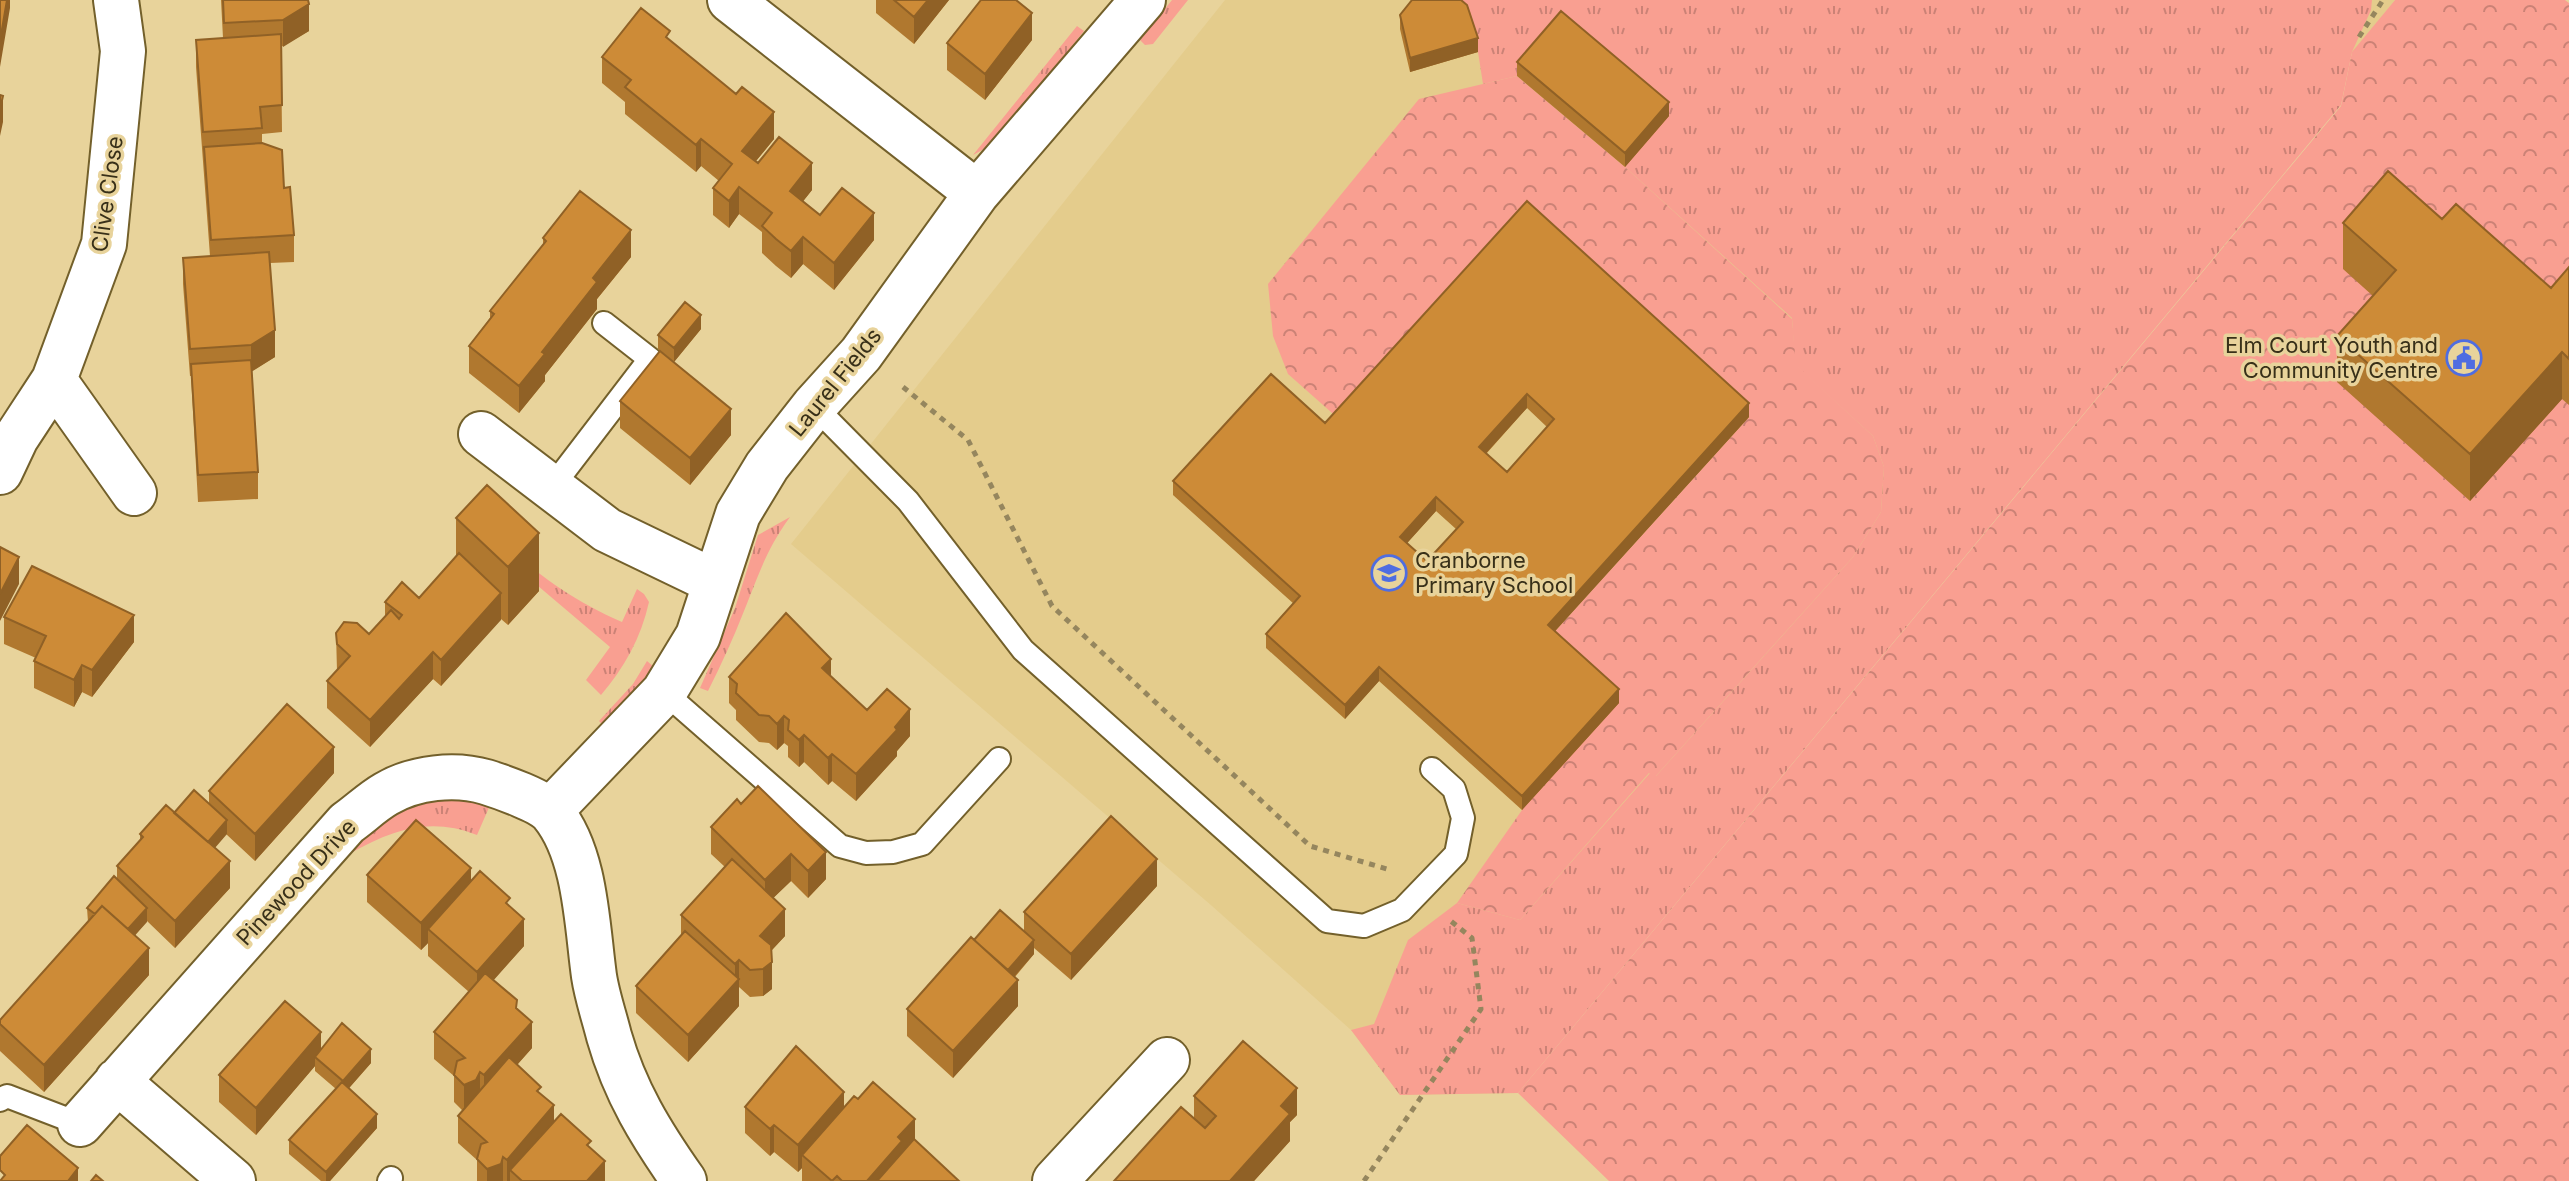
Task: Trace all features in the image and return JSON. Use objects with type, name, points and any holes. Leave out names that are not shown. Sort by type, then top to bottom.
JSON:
[{"type":"street","name":"Clive Close","points":[[0,472],[16,438],[54,380],[104,244],[123,51],[116,0]]},
{"type":"street","points":[[730,0],[977,193]]},
{"type":"street","name":"Laurel Fields","points":[[551,810],[664,692],[698,636],[738,514],[767,466],[814,406],[861,354],[977,193],[1143,0]]},
{"type":"street","points":[[54,380],[134,493]]},
{"type":"street","points":[[481,434],[607,530],[715,582]]},
{"type":"street","name":"Pinewood Drive","points":[[80,1124],[347,823],[385,794],[413,782],[445,778],[475,779],[502,787],[551,810]]},
{"type":"street","points":[[551,810],[572,848],[586,914],[595,981],[610,1039],[649,1132],[684,1181]]},
{"type":"street","points":[[1055,1181],[1167,1060]]},
{"type":"street","points":[[117,1081],[233,1181]]},
{"type":"lane","points":[[552,487],[650,359],[604,323]]},
{"type":"lane","points":[[814,406],[908,501],[1023,650],[1327,921],[1364,926],[1402,910],[1456,854],[1463,818],[1454,789],[1432,769]]},
{"type":"lane","points":[[664,692],[840,846],[866,853],[893,852],[922,844],[999,759]]},
{"type":"lane","points":[[0,1100],[7,1096],[80,1124]]},
{"type":"path","points":[[2359,37],[2383,0]]},
{"type":"path","points":[[903,387],[968,440],[1052,606],[1310,846],[1387,867],[1472,938],[1481,1009],[1364,1181]]},
{"type":"shaded area","name":"Cranborne Primary School","points":[[1225,0],[2395,0],[1518,1093],[1400,1095],[1351,1030],[1212,906],[791,544]]},
{"type":"green space","points":[[1172,0],[1188,0],[1153,44],[1145,45],[1140,40]]},
{"type":"green space","points":[[1414,0],[2372,0],[2371,10],[2352,52],[2341,105],[1518,1093],[1400,1095],[1351,1030],[1374,1024],[1408,940],[1457,903],[1520,920],[1650,773],[1656,776],[1853,557],[1881,512],[1884,467],[1873,436],[1795,365],[1792,318],[1625,167],[1561,25],[1517,76],[1483,84],[1478,52]]},
{"type":"green space","points":[[2395,0],[2565,0],[2569,3],[2569,1181],[1609,1181],[1518,1093],[2341,106],[2352,52]]},
{"type":"green space","points":[[1077,26],[1084,31],[995,143],[973,155]]},
{"type":"green space","points":[[1517,76],[1625,167],[1792,319],[1796,365],[1873,436],[1884,467],[1881,512],[1853,557],[1655,777],[1649,773],[1520,920],[1457,903],[1522,810],[1548,639],[1749,417],[1527,215],[1340,420],[1288,374],[1273,336],[1268,284],[1419,99]]},
{"type":"green space","points":[[790,517],[764,562],[708,691],[700,688],[735,608],[758,535]]},
{"type":"green space","points":[[504,545],[560,588],[622,622],[637,589],[644,594],[649,602],[636,640],[601,695],[586,680],[610,647],[498,552]]},
{"type":"green space","points":[[647,661],[654,667],[640,689],[605,727],[599,721],[633,684]]},
{"type":"green space","points":[[441,796],[491,803],[477,835],[441,826],[408,829],[376,840],[344,857],[385,816],[408,805]]},
{"type":"building","points":[[0,0],[7,0],[0,41]]},
{"type":"building","points":[[223,0],[308,0],[309,4],[283,20],[224,23]]},
{"type":"building","points":[[894,0],[928,0],[914,17]]},
{"type":"building","points":[[981,0],[1016,0],[1032,13],[985,74],[947,43]]},
{"type":"building","points":[[1412,0],[1461,0],[1467,5],[1478,38],[1410,58],[1400,15]]},
{"type":"building","points":[[641,8],[670,31],[666,37],[736,94],[742,87],[774,112],[742,151],[758,163],[779,137],[812,163],[790,191],[820,215],[842,188],[874,213],[834,263],[803,237],[791,251],[776,239],[762,226],[772,213],[739,187],[729,201],[713,188],[732,164],[701,139],[696,145],[625,87],[631,80],[602,57]]},
{"type":"building","points":[[1561,11],[1669,102],[1625,153],[1517,62]]},
{"type":"building","points":[[281,34],[282,105],[260,107],[262,128],[203,132],[196,40]]},
{"type":"building","points":[[262,143],[282,150],[284,188],[290,187],[294,235],[211,240],[204,147]]},
{"type":"building","name":"Elm Court Youth and Community Centre","points":[[2388,171],[2442,219],[2456,204],[2551,288],[2569,267],[2569,359],[2562,352],[2470,454],[2337,336],[2396,270],[2343,223]]},
{"type":"building","points":[[580,191],[631,230],[593,278],[597,282],[519,386],[469,346],[494,314],[490,311],[546,241],[543,238]]},
{"type":"building","points":[[1527,201],[1749,403],[1548,625],[1619,689],[1522,796],[1379,667],[1345,705],[1266,634],[1300,596],[1173,481],[1271,374],[1325,423]],"holes":[[[1527,394],[1554,419],[1507,472],[1479,447]],[[1436,497],[1463,522],[1427,561],[1400,537]]]},
{"type":"building","points":[[269,252],[275,330],[251,345],[190,349],[183,258]]},
{"type":"building","points":[[685,302],[701,315],[674,348],[658,335]]},
{"type":"building","points":[[660,351],[731,409],[690,458],[620,401]]},
{"type":"building","points":[[251,360],[258,472],[198,475],[191,364]]},
{"type":"building","points":[[487,485],[539,533],[508,567],[456,518]]},
{"type":"building","points":[[0,547],[19,557],[0,594]]},
{"type":"building","points":[[459,553],[501,593],[441,660],[433,652],[370,720],[327,681],[350,656],[337,644],[336,633],[344,622],[357,623],[369,634],[391,610],[399,619],[402,615],[385,602],[402,582],[419,598]]},
{"type":"building","points":[[32,566],[134,615],[92,670],[82,665],[74,680],[34,661],[46,636],[4,617]]},
{"type":"building","points":[[786,613],[831,659],[822,668],[867,710],[887,689],[910,709],[895,727],[897,730],[856,774],[832,754],[828,758],[804,735],[799,740],[788,730],[789,720],[784,716],[777,724],[769,716],[759,715],[736,693],[737,684],[729,677]]},
{"type":"building","points":[[287,704],[334,747],[255,834],[209,791]]},
{"type":"building","points":[[758,786],[826,852],[808,871],[791,854],[765,880],[711,827],[737,799],[741,804]]},
{"type":"building","points":[[194,790],[227,820],[208,842],[174,813]]},
{"type":"building","points":[[166,805],[230,861],[175,921],[117,866]]},
{"type":"building","points":[[1111,816],[1157,859],[1071,954],[1024,912]]},
{"type":"building","points":[[416,820],[471,868],[421,923],[367,875]]},
{"type":"building","points":[[732,859],[785,909],[760,936],[771,945],[772,962],[763,969],[750,970],[739,960],[735,964],[681,915]]},
{"type":"building","points":[[480,871],[510,898],[506,903],[524,919],[477,972],[428,929]]},
{"type":"building","points":[[114,876],[147,908],[128,929],[102,906],[95,914],[87,908]]},
{"type":"building","points":[[102,906],[149,948],[44,1065],[0,1024],[0,1020]]},
{"type":"building","points":[[1000,910],[1034,940],[1008,970],[974,940]]},
{"type":"building","points":[[685,931],[739,979],[688,1035],[636,986]]},
{"type":"building","points":[[971,937],[1018,980],[953,1051],[907,1009]]},
{"type":"building","points":[[485,973],[517,1000],[516,1008],[532,1022],[484,1075],[480,1072],[476,1080],[464,1085],[454,1075],[457,1061],[465,1058],[434,1032]]},
{"type":"building","points":[[285,1001],[321,1032],[256,1108],[219,1075]]},
{"type":"building","points":[[342,1023],[371,1049],[343,1081],[315,1057]]},
{"type":"building","points":[[1243,1041],[1297,1088],[1281,1106],[1290,1114],[1230,1181],[1114,1181],[1181,1107],[1205,1128],[1216,1116],[1194,1096]]},
{"type":"building","points":[[796,1046],[844,1092],[798,1145],[774,1125],[770,1129],[745,1107]]},
{"type":"building","points":[[509,1057],[541,1087],[537,1091],[554,1105],[507,1160],[503,1157],[501,1164],[487,1169],[477,1159],[481,1144],[487,1142],[458,1116]]},
{"type":"building","points":[[342,1082],[377,1114],[326,1172],[289,1140]]},
{"type":"building","points":[[873,1082],[915,1119],[898,1137],[902,1141],[867,1181],[842,1181],[837,1176],[832,1181],[802,1155],[854,1096],[858,1099]]},
{"type":"building","points":[[561,1114],[591,1141],[587,1145],[605,1161],[587,1181],[522,1181],[510,1170]]},
{"type":"building","points":[[27,1125],[78,1168],[68,1181],[0,1181],[5,1175],[0,1170],[0,1156]]},
{"type":"building","points":[[914,1139],[959,1181],[877,1181]]},
{"type":"place","name":"Elm Court Youth and Community Centre","points":[[2464,358]]},
{"type":"place","name":"Cranborne Primary School","points":[[1389,573]]}]
